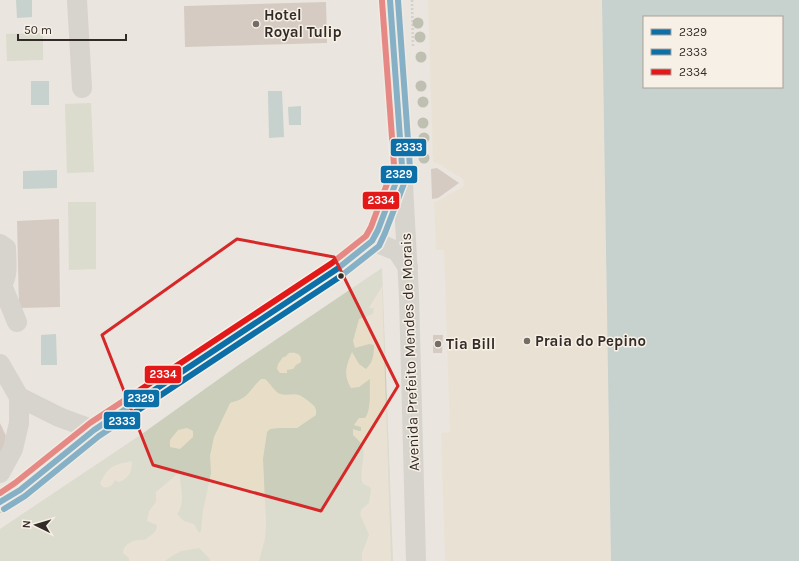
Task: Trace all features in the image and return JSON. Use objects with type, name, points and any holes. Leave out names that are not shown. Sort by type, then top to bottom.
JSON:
[{"type":"main road","name":"Avenida Prefeito Mendes de Morais","points":[[390,0],[402,166]]},
{"type":"main road","points":[[0,502],[20,490],[94,430],[337,269],[372,241],[378,230],[402,166]]},
{"type":"street","points":[[77,0],[82,88]]},
{"type":"street","name":"Avenida Prefeito Mendes de Morais","points":[[402,166],[408,268],[416,561]]},
{"type":"street","points":[[372,241],[397,252],[408,268]]},
{"type":"street","points":[[0,244],[6,248],[7,266],[6,276],[1,285],[17,322]]},
{"type":"street","points":[[0,364],[19,398],[19,424],[13,449],[0,473]]},
{"type":"street","points":[[19,398],[59,417],[94,430]]},
{"type":"highlighted area","points":[[237,239],[334,257],[398,386],[321,511],[153,465],[102,335]]},
{"type":"green space","points":[[43,33],[43,60],[7,61],[6,34]]},
{"type":"green space","points":[[91,103],[94,172],[67,173],[65,104]]},
{"type":"green space","points":[[68,202],[96,202],[96,269],[69,270]]},
{"type":"green space","points":[[382,268],[393,561],[0,561],[0,529],[139,436],[240,364]]},
{"type":"sand","name":"Praia do Pepino","points":[[428,0],[602,0],[611,561],[445,561],[441,433],[450,432],[444,250],[436,250],[434,202],[464,186],[463,179],[439,164],[433,162]]},
{"type":"sand","points":[[382,286],[391,561],[362,561],[362,553],[369,535],[360,514],[362,509],[369,503],[371,490],[370,487],[363,484],[361,475],[364,454],[362,445],[353,435],[353,429],[361,431],[361,427],[354,425],[359,418],[365,418],[369,410],[370,379],[359,387],[351,388],[348,383],[346,370],[352,352],[359,364],[366,369],[372,361],[374,345],[369,344],[355,348],[353,341],[359,319],[373,314],[374,308],[369,308]]},
{"type":"sand","points":[[289,353],[298,354],[301,357],[301,362],[293,369],[287,370],[287,373],[280,373],[277,369],[278,364],[283,357]]},
{"type":"sand","points":[[261,379],[265,379],[280,394],[297,394],[302,396],[314,406],[316,415],[297,428],[270,429],[267,432],[263,459],[266,522],[265,538],[259,561],[210,561],[199,548],[181,551],[165,561],[129,561],[129,558],[123,553],[125,547],[130,542],[144,540],[151,536],[157,528],[157,525],[147,521],[149,511],[156,502],[156,492],[176,475],[180,475],[182,495],[180,509],[177,514],[184,521],[194,524],[199,533],[201,531],[203,511],[211,473],[210,456],[214,437],[230,403],[245,397]]},
{"type":"sand","points":[[187,428],[193,431],[193,437],[180,449],[170,447],[170,440],[178,430]]},
{"type":"sand","points":[[132,461],[131,471],[125,479],[119,482],[115,480],[109,487],[103,487],[100,484],[106,473],[112,467]]},
{"type":"water","points":[[16,0],[32,0],[32,17],[17,18]]},
{"type":"water","points":[[602,0],[799,0],[799,561],[611,561]]},
{"type":"water","points":[[31,81],[49,81],[49,105],[31,105]]},
{"type":"water","points":[[268,91],[282,91],[284,137],[269,138]]},
{"type":"water","points":[[301,106],[301,125],[289,125],[288,107]]},
{"type":"water","points":[[57,170],[57,188],[23,189],[23,171]]},
{"type":"water","points":[[56,334],[57,365],[41,365],[41,335]]},
{"type":"building","name":"Hotel Royal Tulip","points":[[326,2],[327,43],[185,47],[184,6]]},
{"type":"building","points":[[437,168],[459,183],[438,198],[432,199],[431,169]]},
{"type":"building","points":[[59,219],[60,307],[19,308],[17,221]]},
{"type":"building","name":"Tia Bill","points":[[433,335],[443,335],[442,353],[433,353]]},
{"type":"building","points":[[0,423],[6,436],[3,455],[0,456]]},
{"type":"transit line","name":"2329","points":[[0,502],[20,490],[94,430],[337,269],[372,241],[378,230],[402,166],[390,0]]},
{"type":"transit line","name":"2333","points":[[4,509],[25,496],[99,436],[341,276],[379,246],[410,168],[398,0]]},
{"type":"transit line","name":"2334","points":[[0,493],[15,483],[90,423],[332,263],[366,236],[371,227],[394,165],[382,1]]},
{"type":"place","name":"Hotel Royal Tulip","points":[[256,24]]},
{"type":"place","name":"Praia do Pepino","points":[[527,341]]},
{"type":"place","name":"Tia Bill","points":[[438,344]]}]
